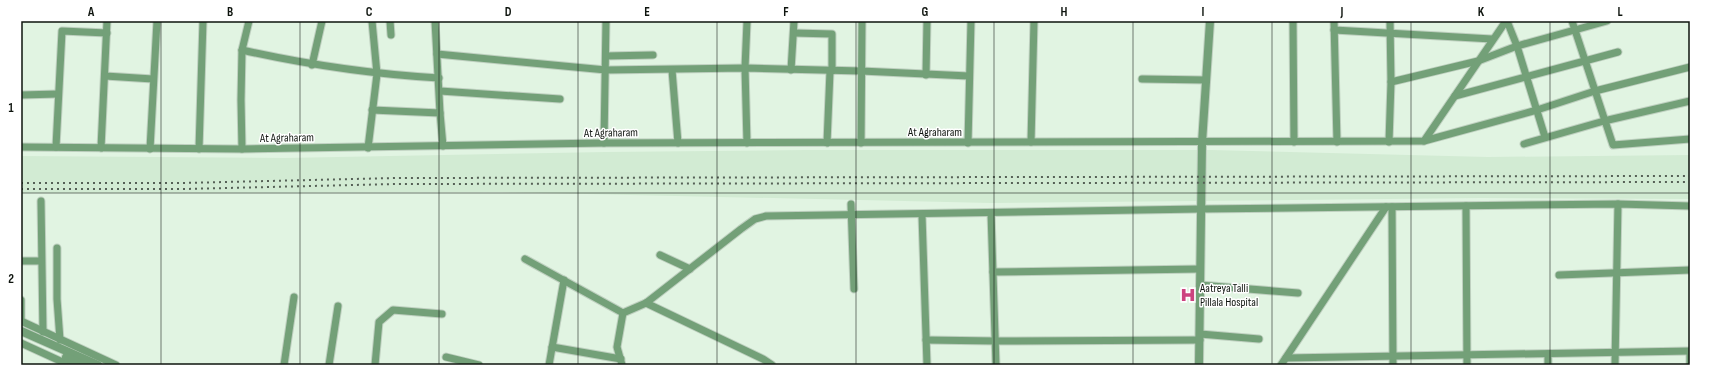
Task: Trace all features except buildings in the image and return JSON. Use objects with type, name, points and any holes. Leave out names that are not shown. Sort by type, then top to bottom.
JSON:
[{"type":"street","points":[[101,148],[107,21]]},
{"type":"street","points":[[150,149],[157,21]]},
{"type":"street","points":[[199,149],[203,21]]},
{"type":"street","points":[[242,149],[240,100],[242,50],[249,21]]},
{"type":"street","points":[[312,65],[322,21]]},
{"type":"street","points":[[368,148],[377,74],[372,21]]},
{"type":"street","points":[[390,21],[391,35]]},
{"type":"street","points":[[435,21],[443,146]]},
{"type":"street","points":[[604,143],[606,21]]},
{"type":"street","points":[[791,70],[794,21]]},
{"type":"street","points":[[861,143],[862,21]]},
{"type":"street","points":[[926,75],[927,21]]},
{"type":"street","points":[[968,143],[971,21]]},
{"type":"street","points":[[1031,142],[1034,21]]},
{"type":"street","points":[[1199,365],[1199,269],[1202,143],[1210,21]]},
{"type":"street","points":[[1293,21],[1294,142]]},
{"type":"street","points":[[1334,21],[1337,142]]},
{"type":"street","points":[[1389,142],[1391,82],[1390,21]]},
{"type":"street","points":[[1424,142],[1492,39],[1506,21],[1517,46],[1545,137]]},
{"type":"street","points":[[1572,21],[1612,145],[1690,139]]},
{"type":"street","points":[[1391,82],[1478,61],[1517,46],[1606,21]]},
{"type":"street","points":[[747,22],[745,68],[747,143]]},
{"type":"street","points":[[1334,30],[1492,39]]},
{"type":"street","points":[[56,147],[62,31],[107,33]]},
{"type":"street","points":[[794,33],[832,34],[827,143]]},
{"type":"street","points":[[242,50],[312,65],[377,74],[439,78]]},
{"type":"street","points":[[1455,96],[1618,52]]},
{"type":"street","points":[[437,54],[606,70],[745,68],[969,76]]},
{"type":"street","points":[[606,56],[653,55]]},
{"type":"street","name":"At Agraharam","points":[[21,147],[242,149],[604,143],[1424,142],[1537,110],[1595,91],[1690,67]]},
{"type":"street","points":[[672,70],[678,143]]},
{"type":"street","points":[[105,76],[153,79]]},
{"type":"street","points":[[1142,79],[1206,80]]},
{"type":"street","points":[[440,91],[560,100]]},
{"type":"street","points":[[21,95],[58,94]]},
{"type":"street","points":[[1524,144],[1545,137],[1690,101]]},
{"type":"street","points":[[372,110],[440,113]]},
{"type":"street","points":[[41,201],[43,332]]},
{"type":"street","points":[[851,204],[850,216],[854,289]]},
{"type":"street","points":[[1616,365],[1618,204]]},
{"type":"street","points":[[623,313],[646,303],[755,219],[766,216],[1618,204],[1690,206]]},
{"type":"street","points":[[1466,206],[1467,365]]},
{"type":"street","points":[[1389,207],[1393,365]]},
{"type":"street","points":[[1281,365],[1389,207]]},
{"type":"street","points":[[991,213],[996,365]]},
{"type":"street","points":[[922,215],[926,365]]},
{"type":"street","points":[[58,248],[57,299],[60,340]]},
{"type":"street","points":[[660,255],[690,269]]},
{"type":"street","points":[[525,259],[623,313]]},
{"type":"street","points":[[21,261],[41,261]]},
{"type":"street","points":[[993,272],[1199,269]]},
{"type":"street","points":[[1559,275],[1690,270]]},
{"type":"street","points":[[549,365],[564,280]]},
{"type":"street","points":[[1200,285],[1298,293]]},
{"type":"street","points":[[284,365],[294,297]]},
{"type":"street","points":[[21,300],[21,321],[116,365]]},
{"type":"street","points":[[646,303],[761,362],[772,365]]},
{"type":"street","points":[[329,365],[338,306]]},
{"type":"street","points":[[374,365],[379,322],[393,310],[442,314]]},
{"type":"street","points":[[552,347],[621,362],[617,347],[623,313]]},
{"type":"street","points":[[21,331],[98,365]]},
{"type":"street","points":[[21,336],[84,365]]},
{"type":"street","points":[[926,340],[996,341],[1200,337],[1259,339]]},
{"type":"street","points":[[21,343],[69,365]]},
{"type":"street","points":[[1286,358],[1690,351],[1690,365]]},
{"type":"street","points":[[1548,354],[1548,365]]},
{"type":"street","points":[[446,357],[479,365]]},
{"type":"shaded area","points":[[806,150],[1211,150],[1488,157],[1690,155],[1690,199],[1481,198],[991,203],[502,192],[21,193],[21,156],[285,158]]},
{"type":"railway","points":[[21,183],[183,183],[396,178],[1690,176]]},
{"type":"railway","points":[[21,189],[184,189],[396,184],[1690,182]]},
{"type":"place","name":"Aatreya Talli Pillala Hospital","points":[[1188,295]]}]
